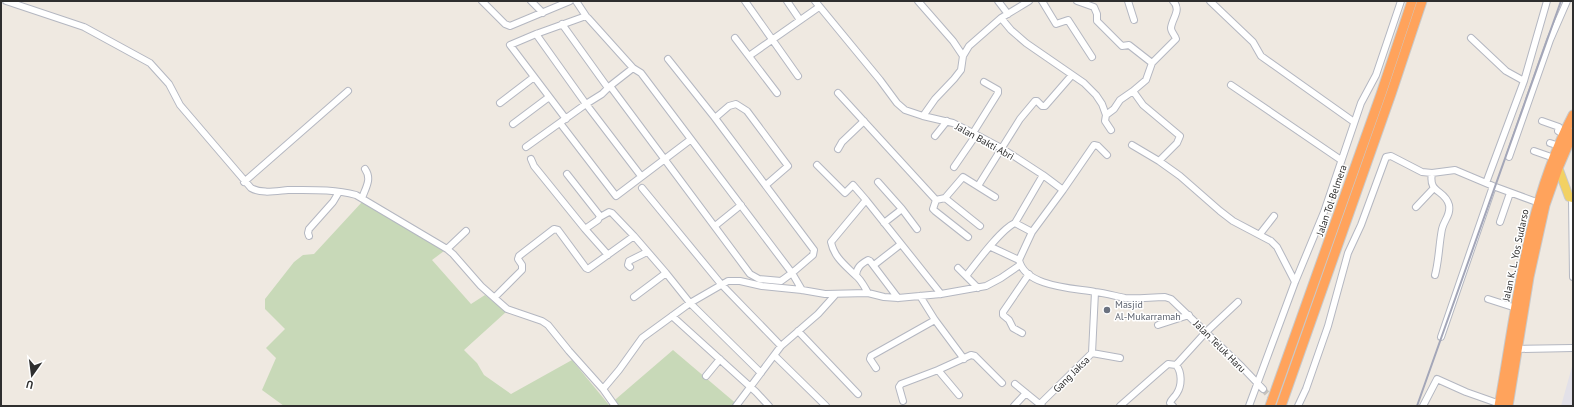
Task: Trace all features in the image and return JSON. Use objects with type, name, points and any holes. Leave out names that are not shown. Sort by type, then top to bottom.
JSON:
[{"type":"highway","name":"Jalan Tol Belmera","points":[[1270,406],[1381,94],[1412,1]]},
{"type":"highway","name":"Jalan Tol Belmera","points":[[1281,406],[1391,94],[1422,1]]},
{"type":"highway","name":"Jalan K. L. Yos Sudarso","points":[[1502,405],[1524,260],[1566,130],[1573,115]]},
{"type":"highway","name":"Jalan K. L. Yos Sudarso","points":[[1555,163],[1554,144],[1566,130]]},
{"type":"highway","name":"Jalan K. L. Yos Sudarso","points":[[1502,405],[1517,349],[1541,204]]},
{"type":"main road","points":[[1555,163],[1569,197],[1572,198]]},
{"type":"street","points":[[6,1],[84,27],[150,63],[169,84],[180,105],[244,182],[251,188],[261,191],[320,190],[348,192],[362,198],[447,250],[453,254],[481,286],[509,310],[542,320],[548,325],[603,389],[615,406]]},
{"type":"street","points":[[482,1],[508,26],[570,1]]},
{"type":"street","points":[[531,1],[543,13]]},
{"type":"street","points":[[566,119],[510,45],[586,16],[576,1]]},
{"type":"street","points":[[745,1],[798,76]]},
{"type":"street","points":[[787,1],[800,20]]},
{"type":"street","name":"Jalan Bakti Abri","points":[[815,1],[904,110],[947,121],[974,134],[1003,149],[1043,174],[1063,190]]},
{"type":"street","points":[[918,1],[953,41],[963,56]]},
{"type":"street","points":[[998,1],[1008,14]]},
{"type":"street","points":[[923,116],[935,99],[954,80],[961,70],[963,56],[970,46],[1001,18],[1029,1]]},
{"type":"street","points":[[1042,1],[1056,24],[1068,20],[1092,57]]},
{"type":"street","points":[[1077,1],[1094,7],[1097,14],[1097,21],[1122,46],[1129,44],[1152,63]]},
{"type":"street","points":[[1128,1],[1134,20]]},
{"type":"street","points":[[1210,1],[1253,42],[1261,56],[1354,122]]},
{"type":"street","points":[[1249,406],[1295,282],[1306,259],[1324,212],[1361,103],[1376,75],[1401,1]]},
{"type":"street","points":[[1509,157],[1552,34],[1567,1]]},
{"type":"street","points":[[1106,115],[1114,109],[1120,100],[1146,80],[1152,63],[1176,39],[1171,28],[1177,9],[1176,2]]},
{"type":"street","points":[[1486,183],[1524,81],[1546,2]]},
{"type":"street","points":[[749,56],[819,7]]},
{"type":"street","points":[[588,18],[633,68],[641,72],[690,140],[792,273],[802,290]]},
{"type":"street","points":[[1001,18],[1011,30],[1026,43],[1084,83],[1096,95],[1102,104],[1106,115],[1105,121],[1111,130]]},
{"type":"street","points":[[562,24],[753,276],[759,279],[778,281],[792,273],[813,255],[814,250],[715,118],[668,60]]},
{"type":"street","points":[[536,34],[586,104],[641,176]]},
{"type":"street","points":[[735,38],[777,93]]},
{"type":"street","points":[[1471,38],[1506,71],[1524,81]]},
{"type":"street","points":[[526,147],[602,94],[633,68]]},
{"type":"street","points":[[978,186],[1003,149],[1020,119],[1035,101],[1042,106],[1045,106],[1072,75]]},
{"type":"street","points":[[500,103],[534,77]]},
{"type":"street","points":[[954,167],[998,93],[998,90],[984,82]]},
{"type":"street","points":[[1231,85],[1341,160]]},
{"type":"street","points":[[244,182],[348,91]]},
{"type":"street","points":[[1133,91],[1143,105],[1180,136],[1177,143],[1159,161]]},
{"type":"street","points":[[838,93],[936,200]]},
{"type":"street","points":[[513,124],[549,97]]},
{"type":"street","points":[[715,118],[729,106],[736,104],[747,110],[788,166],[766,185]]},
{"type":"street","points":[[838,149],[842,142],[864,121]]},
{"type":"street","points":[[935,136],[947,121]]},
{"type":"street","points":[[1542,121],[1566,130]]},
{"type":"street","points":[[560,123],[616,196],[690,140]]},
{"type":"street","points":[[603,389],[620,370],[642,338],[690,303],[721,284],[734,280],[762,286],[836,294],[868,293],[884,297],[898,298],[941,294],[978,288],[994,282],[1020,262],[1032,232],[1094,145],[1098,146],[1107,155]]},
{"type":"street","points":[[1132,145],[1159,161],[1180,176],[1233,221],[1271,241],[1277,247],[1295,282]]},
{"type":"street","points":[[1534,151],[1555,163]]},
{"type":"street","points":[[1298,406],[1306,389],[1328,326],[1348,253],[1361,225],[1386,157],[1391,156],[1422,172],[1432,173],[1455,170],[1541,204]]},
{"type":"street","points":[[531,159],[534,166],[608,255]]},
{"type":"street","points":[[817,165],[845,192],[853,185],[941,294]]},
{"type":"street","points":[[362,198],[369,180],[369,176],[365,169]]},
{"type":"street","points":[[1432,173],[1430,181],[1433,189],[1442,194],[1447,200],[1449,206],[1449,213],[1442,228],[1435,275]]},
{"type":"street","points":[[567,174],[600,217]]},
{"type":"street","points":[[966,276],[1010,225],[1016,223],[1043,174]]},
{"type":"street","points":[[936,200],[945,198],[961,178],[965,177],[995,197]]},
{"type":"street","points":[[878,182],[902,208],[917,229]]},
{"type":"street","points":[[1441,337],[1493,186]]},
{"type":"street","points":[[642,188],[721,284],[781,346]]},
{"type":"street","points":[[1416,207],[1433,189]]},
{"type":"street","points":[[309,236],[309,229],[333,202],[339,192]]},
{"type":"street","points":[[1500,222],[1510,193]]},
{"type":"street","points":[[945,198],[980,226]]},
{"type":"street","points":[[1572,198],[1573,278]]},
{"type":"street","points":[[866,200],[831,242],[835,253],[842,263],[856,275],[868,293]]},
{"type":"street","points":[[936,200],[933,209],[934,211],[968,237]]},
{"type":"street","points":[[715,226],[741,205]]},
{"type":"street","points":[[884,223],[902,208]]},
{"type":"street","points":[[585,229],[597,221],[600,217],[609,212],[612,213],[634,236],[690,303],[761,373]]},
{"type":"street","points":[[1260,234],[1274,216]]},
{"type":"street","points":[[1016,223],[1032,232]]},
{"type":"street","points":[[495,297],[522,270],[522,265],[518,258],[519,256],[554,229],[558,230],[586,268],[590,269],[634,236]]},
{"type":"street","points":[[447,250],[466,231]]},
{"type":"street","points":[[874,265],[901,244]]},
{"type":"street","points":[[991,247],[1020,262]]},
{"type":"street","points":[[630,267],[628,265],[629,261],[647,252]]},
{"type":"street","points":[[856,275],[858,267],[868,260],[870,261],[898,298]]},
{"type":"street","name":"Jalan Teluk Haru","points":[[1020,262],[1023,269],[1029,274],[1054,286],[1126,298],[1165,297],[1175,301],[1262,389]]},
{"type":"street","points":[[958,268],[978,288]]},
{"type":"street","points":[[634,297],[666,273]]},
{"type":"street","points":[[1022,333],[1013,328],[1009,320],[1003,315],[1003,312],[1029,274]]},
{"type":"street","name":"Gang Jaksa","points":[[1041,405],[1092,353],[1095,292]]},
{"type":"street","points":[[736,406],[781,346],[818,314],[836,294]]},
{"type":"street","points":[[920,296],[935,320],[964,359]]},
{"type":"street","points":[[1488,299],[1516,308]]},
{"type":"street","points":[[1176,365],[1206,332],[1238,302]]},
{"type":"street","points":[[1158,325],[1189,315]]},
{"type":"street","points":[[672,316],[769,406]]},
{"type":"street","points":[[876,368],[870,359],[872,356],[935,320]]},
{"type":"street","points":[[798,331],[858,394]]},
{"type":"street","points":[[1517,349],[1573,348]]},
{"type":"street","points":[[1092,353],[1120,358]]},
{"type":"street","points":[[903,401],[899,385],[971,355],[975,356],[1002,383]]},
{"type":"street","points":[[775,356],[826,406]]},
{"type":"street","points":[[706,376],[720,359]]},
{"type":"street","points":[[1120,406],[1168,364],[1176,365],[1180,371],[1181,379],[1179,391],[1170,401],[1173,406]]},
{"type":"street","points":[[938,370],[959,395]]},
{"type":"street","points":[[1423,406],[1437,379],[1466,392],[1502,405]]},
{"type":"street","points":[[1015,384],[1041,405]]},
{"type":"street","points":[[1014,406],[1026,393]]},
{"type":"shaded area","points":[[1573,363],[1573,406],[1561,406]]},
{"type":"green space","points":[[362,202],[444,251],[432,260],[471,304],[485,295],[506,312],[464,350],[477,363],[484,375],[511,394],[572,360],[609,405],[673,350],[739,406],[284,406],[262,390],[276,358],[266,348],[285,329],[265,309],[265,299],[294,262],[303,255],[314,254]]},
{"type":"tunnel","points":[[1263,389],[1278,406]]},
{"type":"railway","points":[[1417,406],[1561,1]]},
{"type":"place","name":"Masjid Al-Mukarramah","points":[[1107,310]]}]
